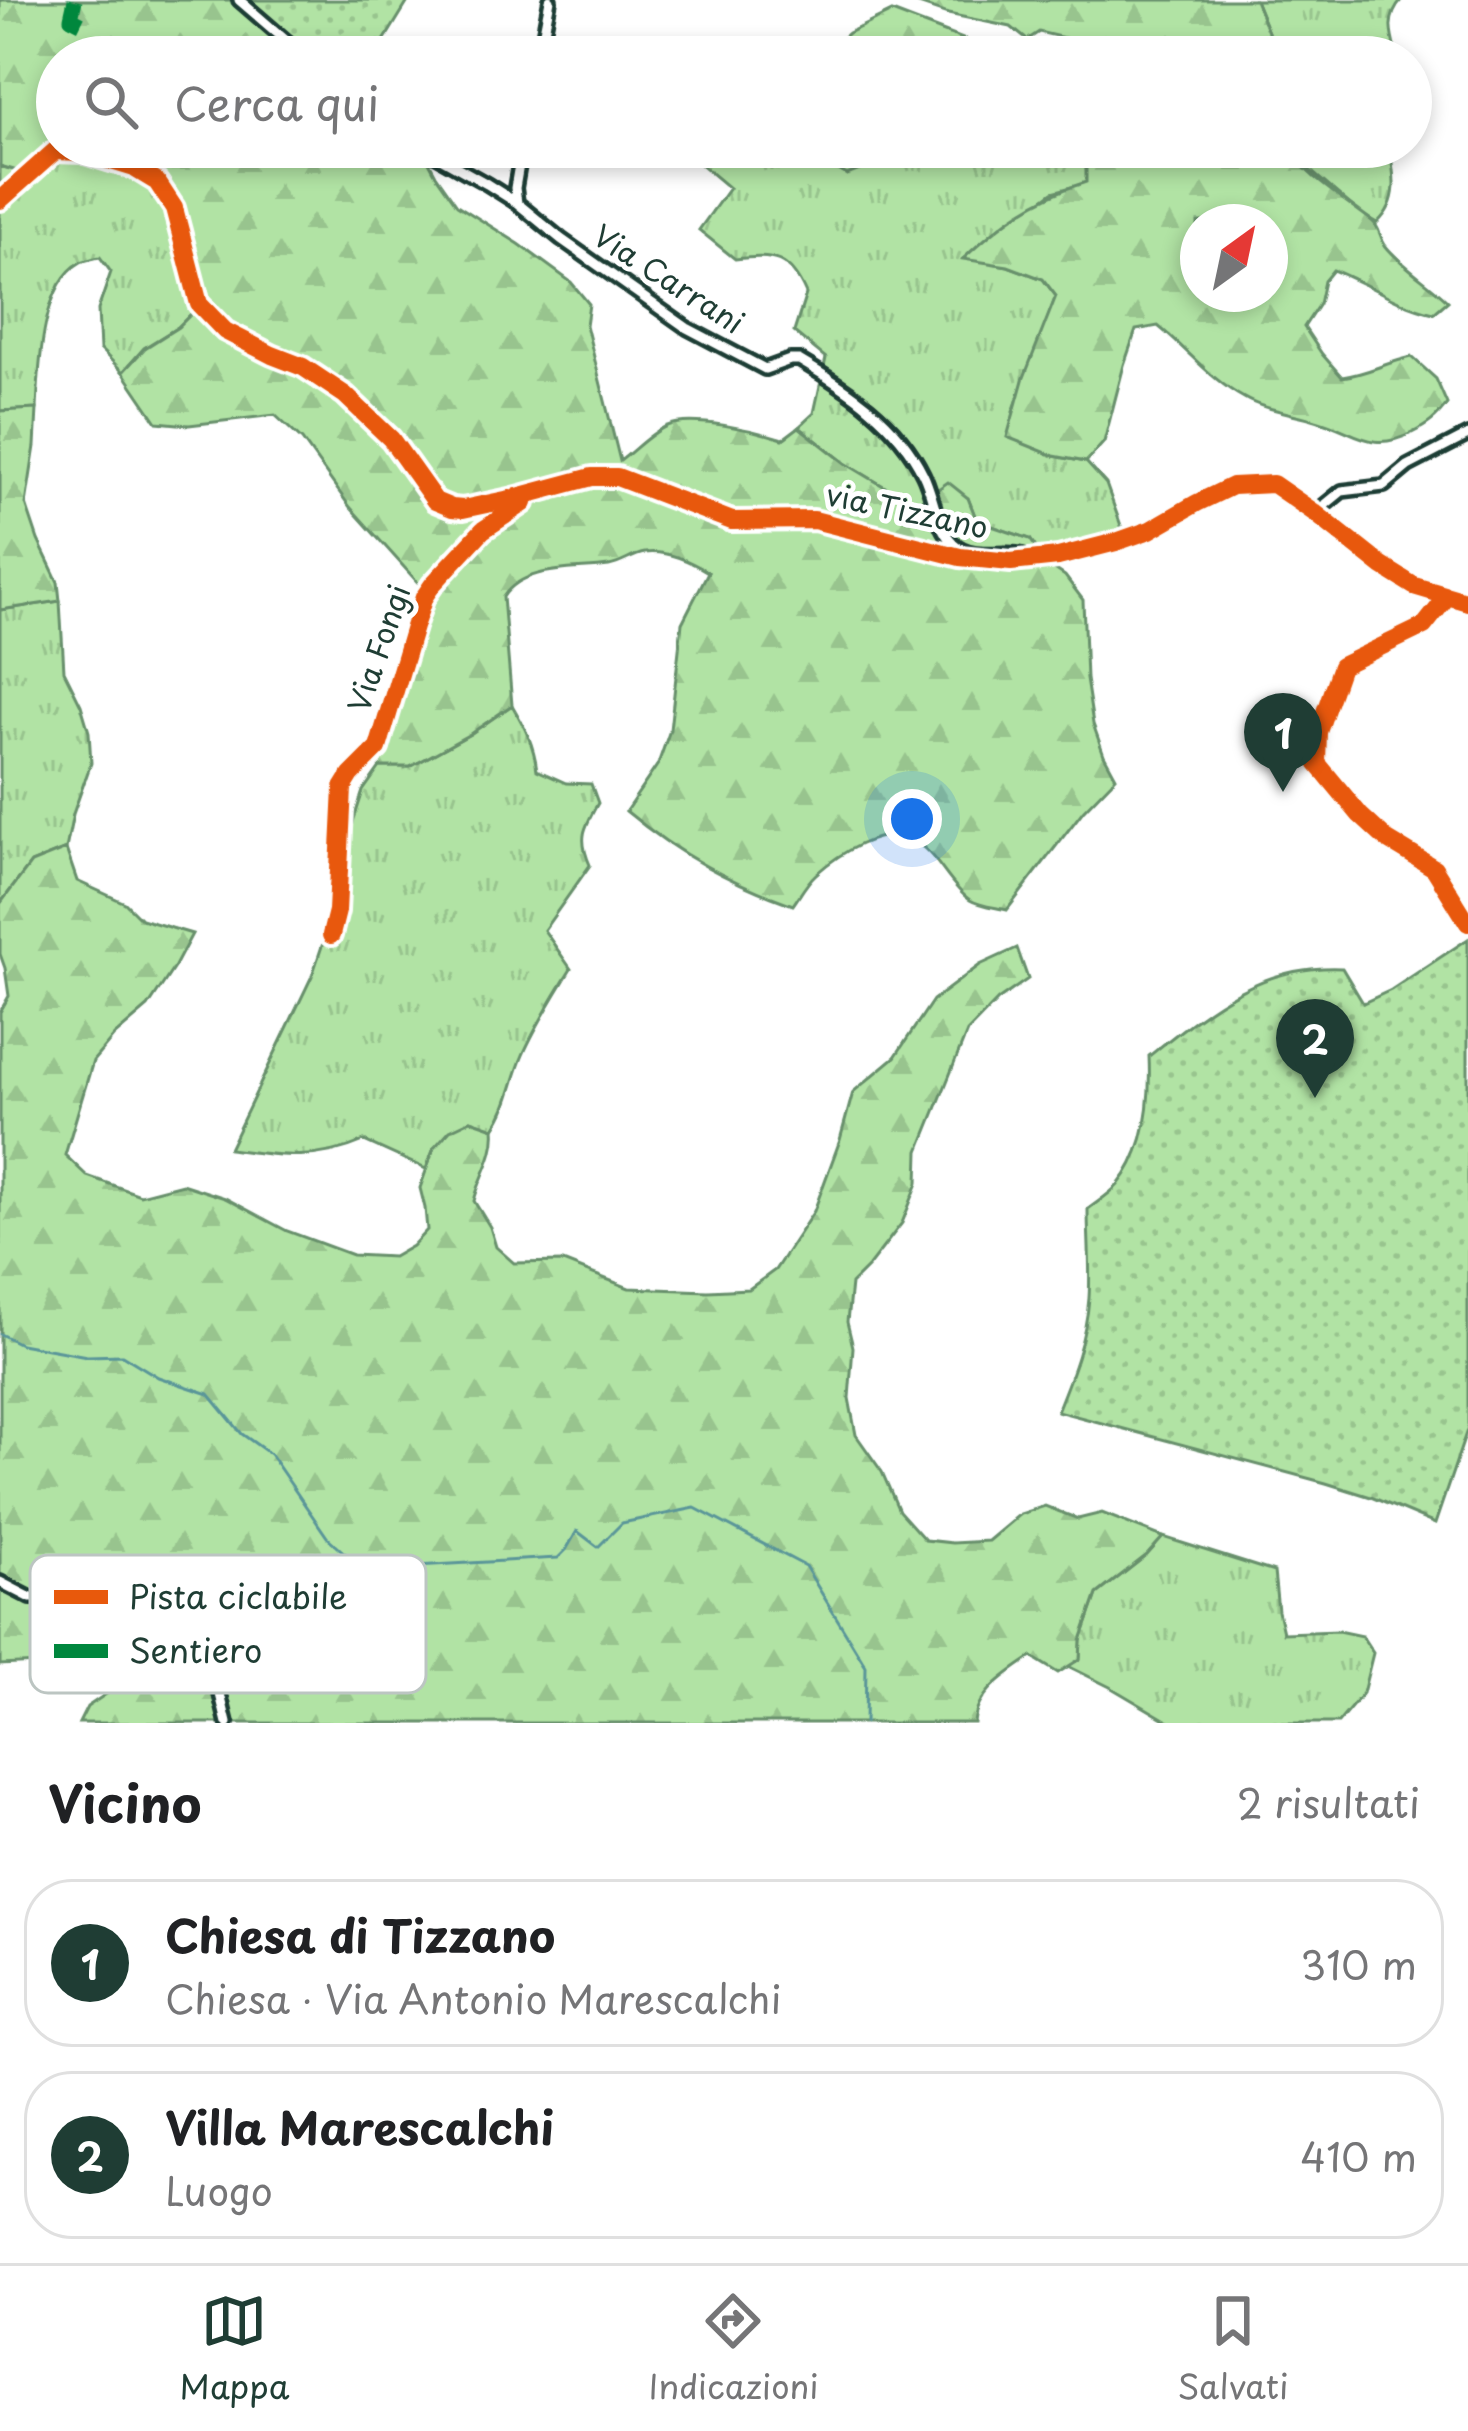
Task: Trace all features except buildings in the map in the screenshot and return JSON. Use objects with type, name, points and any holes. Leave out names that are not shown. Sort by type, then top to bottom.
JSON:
[{"type":"street","points":[[239,0],[281,36]]},
{"type":"street","points":[[543,36],[550,0]]},
{"type":"street","points":[[0,200],[37,168]]},
{"type":"street","points":[[134,168],[157,182],[174,208],[199,304],[225,331],[302,367],[345,395],[391,440],[435,501],[463,509],[542,491]]},
{"type":"street","name":"Via Carrani","points":[[457,168],[517,203],[706,340],[765,369],[799,360],[861,399],[920,467],[951,541],[961,550],[983,555],[1022,553],[1032,560]]},
{"type":"street","points":[[517,203],[518,168]]},
{"type":"street","points":[[1315,513],[1342,491],[1384,486],[1408,466],[1468,435]]},
{"type":"street","name":"via Tizzano","points":[[542,491],[592,477],[617,477],[732,521],[814,520],[960,557],[1032,560]]},
{"type":"street","points":[[1032,560],[1150,530],[1232,486],[1273,484],[1414,586],[1468,602]]},
{"type":"street","name":"Via Fongi","points":[[331,935],[337,911],[343,788],[378,748],[424,597],[484,530],[542,491]]},
{"type":"street","points":[[1447,597],[1424,626],[1340,666],[1318,732],[1317,763],[1386,839],[1434,868],[1468,923]]},
{"type":"street","points":[[0,1582],[30,1597]]},
{"type":"street","points":[[220,1693],[227,1723]]},
{"type":"green space","points":[[0,0],[245,0],[280,36],[36,36],[36,166],[28,174],[0,166]]},
{"type":"green space","points":[[245,0],[409,0],[387,36],[280,36]]},
{"type":"green space","points":[[907,0],[1255,0],[1270,36],[1056,36],[1039,32],[1022,36],[1011,27]]},
{"type":"green space","points":[[1255,0],[1402,0],[1391,21],[1392,36],[1270,36]]},
{"type":"green space","points":[[892,12],[955,36],[845,36]]},
{"type":"green space","points":[[36,165],[128,168],[142,176],[177,224],[203,302],[178,327],[144,348],[123,372],[100,349],[98,310],[111,272],[100,257],[81,262],[68,273],[50,307],[37,409],[0,411],[0,166],[28,174]]},
{"type":"green space","points":[[131,168],[432,168],[457,205],[571,282],[589,304],[586,325],[620,461],[655,433],[678,423],[725,425],[783,439],[799,427],[845,463],[915,505],[948,482],[968,498],[977,521],[1030,539],[1083,600],[1093,724],[1116,777],[1083,811],[1007,910],[970,900],[927,851],[898,836],[873,839],[835,859],[813,877],[793,905],[726,877],[626,811],[658,764],[670,730],[682,623],[708,572],[662,553],[640,554],[609,566],[537,574],[512,587],[503,597],[512,705],[410,767],[380,767],[366,754],[391,704],[430,596],[350,507],[302,440],[275,415],[189,425],[157,422],[123,372],[203,302],[170,208],[146,178]]},
{"type":"green space","points":[[705,168],[1086,168],[1087,183],[1053,192],[964,258],[1043,279],[1056,296],[1013,412],[1054,456],[1086,462],[1106,484],[1124,534],[1047,564],[1030,539],[977,521],[968,498],[933,491],[915,505],[845,463],[799,427],[814,413],[826,358],[794,332],[806,294],[794,272],[770,258],[735,259],[699,230],[729,188]]},
{"type":"green space","points":[[835,168],[864,168],[847,175]]},
{"type":"green space","points":[[1086,168],[1306,168],[1375,223],[1391,252],[1448,301],[1434,313],[1333,270],[1304,327],[1342,377],[1412,357],[1436,379],[1447,404],[1412,433],[1385,441],[1363,439],[1244,398],[1158,326],[1136,330],[1104,442],[1086,462],[1054,456],[1007,437],[1056,296],[1043,279],[1008,266],[963,259],[1020,213],[1086,182]]},
{"type":"green space","points":[[1307,168],[1393,168],[1394,188],[1384,215],[1377,223]]},
{"type":"green space","points":[[37,409],[26,504],[58,582],[60,601],[0,610],[0,411]]},
{"type":"green space","points":[[60,601],[64,671],[89,732],[91,763],[66,849],[31,863],[0,904],[0,610]]},
{"type":"green space","points":[[512,705],[528,736],[537,770],[566,783],[591,784],[598,803],[584,833],[590,865],[544,930],[571,969],[528,1044],[494,1128],[471,1120],[434,1148],[426,1169],[364,1141],[314,1155],[229,1149],[312,976],[363,791],[380,767],[410,767]]},
{"type":"green space","points":[[66,849],[77,881],[125,903],[141,919],[192,934],[148,1007],[93,1061],[65,1155],[87,1176],[140,1195],[182,1184],[225,1198],[287,1231],[352,1255],[393,1257],[427,1230],[420,1188],[434,1148],[450,1130],[471,1120],[494,1128],[491,1156],[474,1201],[496,1247],[514,1263],[563,1262],[629,1288],[749,1289],[775,1270],[814,1211],[853,1092],[895,1057],[933,1000],[980,965],[1017,948],[1028,979],[998,1000],[967,1032],[919,1151],[918,1183],[902,1223],[851,1284],[849,1398],[856,1435],[882,1472],[899,1511],[925,1540],[988,1541],[1020,1514],[1045,1506],[1078,1519],[1102,1513],[1163,1537],[1097,1594],[1081,1640],[1080,1659],[1058,1673],[1032,1657],[987,1693],[974,1723],[79,1723],[87,1707],[108,1693],[426,1693],[426,1555],[30,1555],[30,1663],[0,1665],[0,1012],[9,996],[0,954],[0,904],[31,863]]},
{"type":"green space","points":[[1468,939],[1468,1427],[1435,1524],[1326,1483],[1057,1411],[1078,1356],[1087,1313],[1088,1209],[1118,1185],[1135,1156],[1148,1106],[1149,1056],[1215,1006],[1261,981],[1286,973],[1342,968],[1363,1003]]},
{"type":"green space","points":[[1163,1537],[1274,1572],[1283,1633],[1338,1631],[1362,1636],[1373,1653],[1363,1693],[1338,1723],[1171,1723],[1068,1666],[1080,1658],[1081,1640],[1097,1594]]},
{"type":"waterway","points":[[0,1334],[20,1344],[87,1356],[122,1355],[158,1377],[209,1394],[242,1434],[270,1454],[327,1537],[347,1555]]},
{"type":"waterway","points":[[426,1565],[558,1558],[577,1531],[598,1547],[622,1523],[695,1508],[805,1566],[866,1666],[865,1723]]},
{"type":"marked path","points":[[75,0],[71,18],[83,24],[83,36]]},
{"type":"cycle path","points":[[0,200],[36,168]]},
{"type":"cycle path","points":[[134,168],[157,182],[174,208],[199,304],[225,331],[303,367],[345,395],[391,439],[435,501],[452,508],[510,499],[592,477],[617,477],[732,521],[814,520],[960,557],[1011,562],[1058,557],[1116,542],[1150,530],[1232,486],[1273,484],[1414,586],[1468,602]]},
{"type":"cycle path","points":[[331,935],[337,911],[343,788],[378,748],[424,597],[483,530],[524,503]]},
{"type":"cycle path","points":[[1447,597],[1424,626],[1341,666],[1318,732],[1317,763],[1386,839],[1434,868],[1468,923]]},
{"type":"place","name":"Chiesa di Tizzano","points":[[1283,792]]},
{"type":"place","name":"Villa Marescalchi","points":[[1315,1098]]}]
